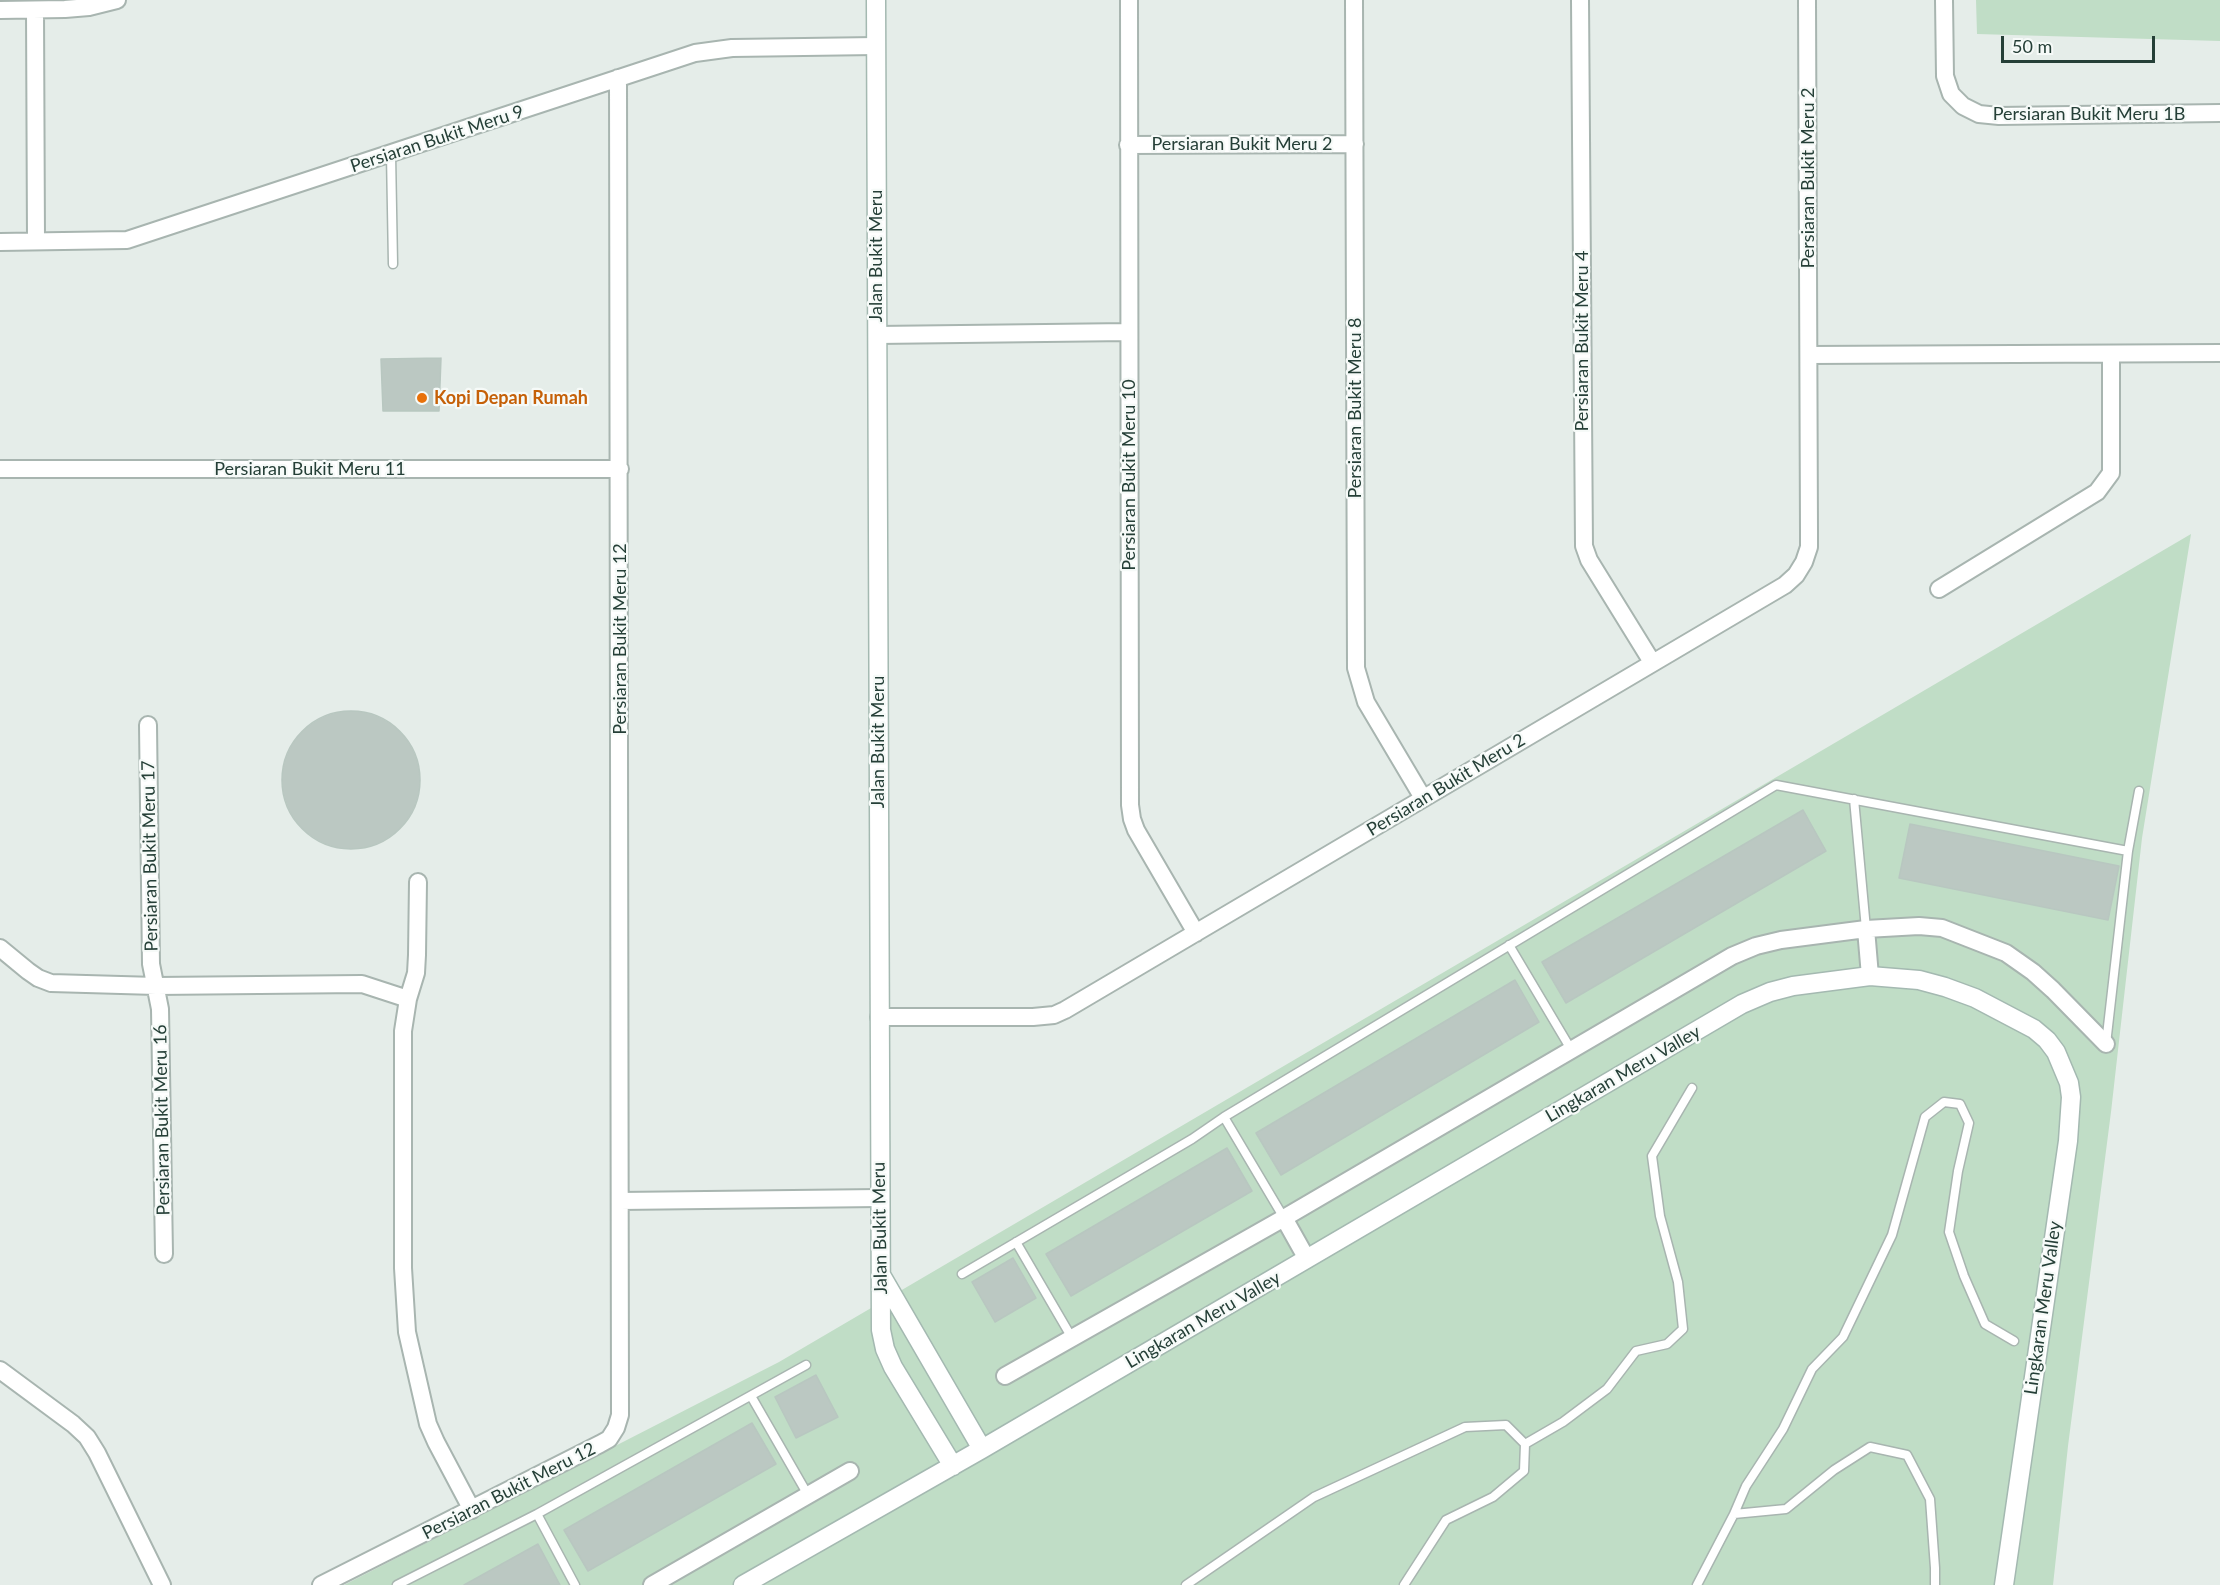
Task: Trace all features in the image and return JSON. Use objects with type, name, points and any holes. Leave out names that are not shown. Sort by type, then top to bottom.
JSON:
[{"type":"street","points":[[0,10],[89,7],[117,0]]},
{"type":"street","name":"Jalan Bukit Meru","points":[[876,0],[881,1330],[885,1349],[893,1367],[953,1466]]},
{"type":"street","name":"Persiaran Bukit Meru 10","points":[[1129,0],[1130,806],[1136,830],[1196,933]]},
{"type":"street","name":"Persiaran Bukit Meru 8","points":[[1354,0],[1356,668],[1366,702],[1423,798]]},
{"type":"street","name":"Persiaran Bukit Meru 4","points":[[1580,0],[1584,546],[1589,560],[1652,662]]},
{"type":"street","name":"Persiaran Bukit Meru 2","points":[[879,1017],[1054,1015],[1785,585],[1796,574],[1809,547],[1807,0]]},
{"type":"street","name":"Persiaran Bukit Meru 1B","points":[[1944,0],[1945,76],[1951,94],[1963,106],[1979,114],[1999,116],[2220,113]]},
{"type":"street","points":[[35,10],[36,241]]},
{"type":"street","name":"Persiaran Bukit Meru 9","points":[[0,242],[128,240],[695,52],[712,49],[876,46]]},
{"type":"street","name":"Persiaran Bukit Meru 12","points":[[321,1585],[600,1444],[609,1439],[616,1428],[621,1401],[618,78]]},
{"type":"street","name":"Persiaran Bukit Meru 2","points":[[1128,145],[1355,144]]},
{"type":"street","points":[[877,335],[1129,332]]},
{"type":"street","points":[[1809,355],[2220,353]]},
{"type":"street","points":[[1939,589],[2097,492],[2111,473],[2111,354]]},
{"type":"street","name":"Persiaran Bukit Meru 11","points":[[0,469],[620,469]]},
{"type":"street","name":"Persiaran Bukit Meru 17","points":[[148,725],[151,964],[156,986]]},
{"type":"street","points":[[418,882],[416,973],[408,999],[403,1030],[403,1268],[407,1332],[428,1424],[472,1510]]},
{"type":"street","points":[[1005,1376],[1284,1218],[1732,956],[1756,946],[1806,935],[1866,929],[1919,926],[1942,928],[2006,953],[2033,972],[2106,1044]]},
{"type":"street","points":[[1866,929],[1870,976]]},
{"type":"street","points":[[0,948],[38,978],[51,983],[156,986],[362,984],[408,999]]},
{"type":"street","name":"Lingkaran Meru Valley","points":[[743,1585],[953,1466],[1742,1004],[1770,992],[1793,986],[1870,976],[1919,980],[1945,987],[1976,998],[2034,1029],[2056,1052],[2069,1083],[2071,1097],[2068,1141],[2004,1585]]},
{"type":"street","name":"Persiaran Bukit Meru 16","points":[[156,986],[160,1010],[164,1254]]},
{"type":"street","points":[[620,1201],[879,1197]]},
{"type":"street","points":[[1284,1218],[1307,1259]]},
{"type":"street","points":[[880,1274],[982,1449]]},
{"type":"street","points":[[0,1371],[73,1424],[87,1437],[98,1453],[162,1585]]},
{"type":"street","points":[[652,1585],[850,1471]]},
{"type":"lane","points":[[391,154],[393,264]]},
{"type":"lane","points":[[962,1274],[1192,1139],[1224,1117],[1776,784],[2128,851]]},
{"type":"lane","points":[[2106,1044],[2128,851],[2139,792]]},
{"type":"lane","points":[[1854,799],[1866,929]]},
{"type":"lane","points":[[1509,945],[1572,1051]]},
{"type":"lane","points":[[1525,1444],[1563,1422],[1607,1389],[1635,1351],[1668,1344],[1683,1329],[1678,1282],[1660,1216],[1652,1156],[1692,1088]]},
{"type":"lane","points":[[1697,1585],[1746,1486],[1783,1429],[1812,1369],[1843,1337],[1892,1235],[1925,1117],[1944,1102],[1960,1104],[1969,1123],[1958,1170],[1949,1232],[1964,1276],[1985,1324],[2014,1341]]},
{"type":"lane","points":[[1224,1117],[1284,1218]]},
{"type":"lane","points":[[1016,1242],[1072,1338]]},
{"type":"lane","points":[[397,1585],[537,1514],[806,1365]]},
{"type":"lane","points":[[751,1396],[808,1495]]},
{"type":"lane","points":[[1186,1585],[1314,1497],[1465,1427],[1506,1425],[1525,1444],[1524,1471],[1493,1497],[1446,1521],[1404,1585]]},
{"type":"lane","points":[[1734,1514],[1786,1509],[1834,1470],[1870,1447],[1907,1455],[1930,1499],[1935,1585]]},
{"type":"lane","points":[[537,1514],[575,1585]]},
{"type":"green space","points":[[1976,0],[2220,0],[2220,41],[1977,34]]},
{"type":"green space","points":[[2191,534],[2142,838],[2053,1585],[344,1585],[779,1362]]},
{"type":"building","points":[[441,358],[439,411],[383,411],[381,359]]},
{"type":"building","points":[[351,711],[377,717],[400,731],[414,754],[420,780],[414,806],[400,829],[377,843],[351,849],[325,843],[302,829],[288,806],[282,780],[288,754],[302,731],[325,717]]},
{"type":"building","points":[[1803,810],[1826,851],[1566,1003],[1542,962]]},
{"type":"building","points":[[1910,824],[2119,866],[2108,920],[1899,878]]},
{"type":"building","points":[[1515,980],[1539,1022],[1281,1175],[1256,1133]]},
{"type":"building","points":[[1227,1148],[1252,1191],[1071,1296],[1046,1254]]},
{"type":"building","points":[[1013,1258],[1036,1298],[995,1322],[972,1282]]},
{"type":"building","points":[[816,1375],[838,1417],[796,1438],[775,1397]]},
{"type":"building","points":[[752,1423],[776,1464],[588,1571],[564,1530]]},
{"type":"building","points":[[538,1544],[560,1585],[464,1585]]},
{"type":"place","name":"Kopi Depan Rumah","points":[[422,398]]}]
